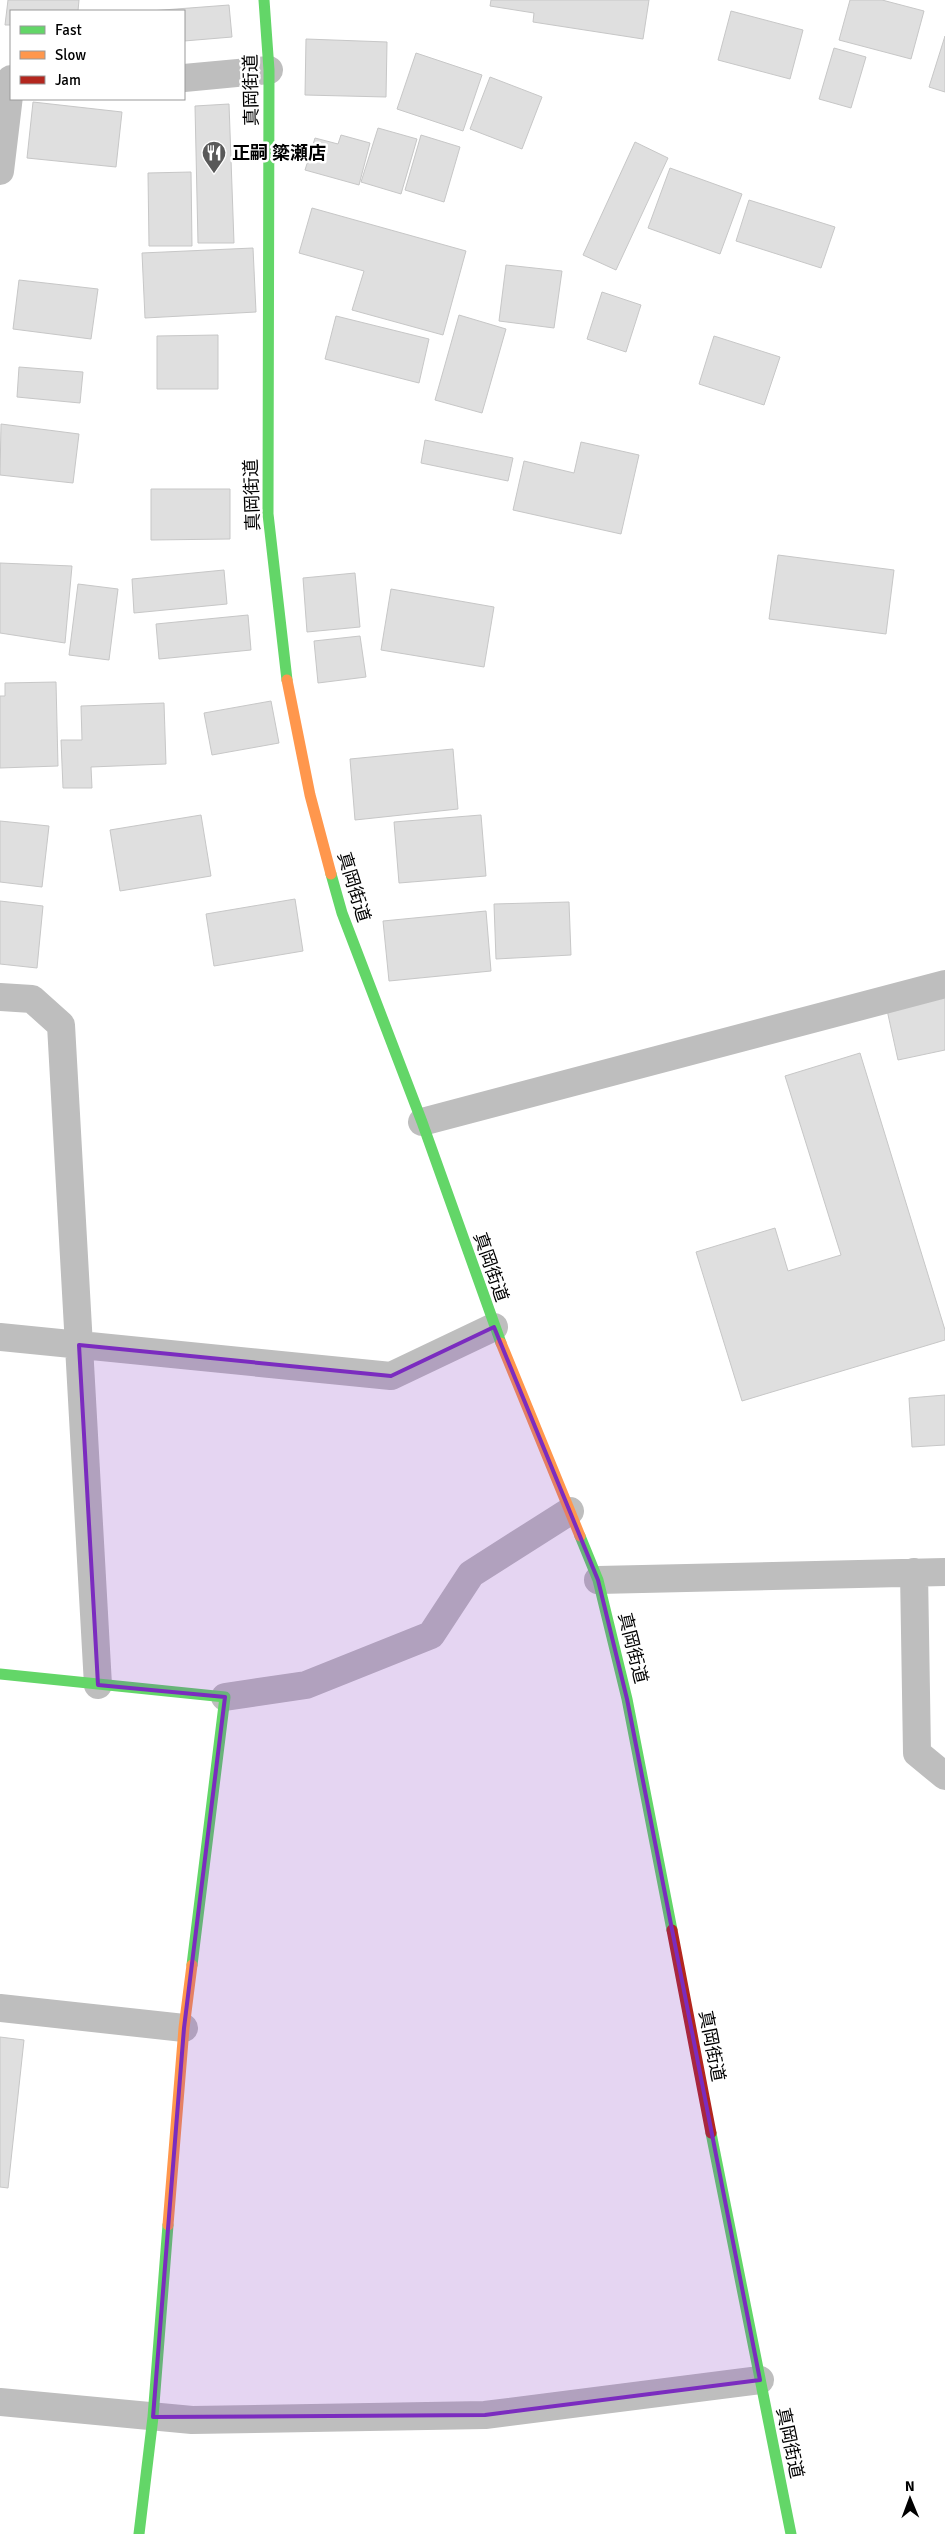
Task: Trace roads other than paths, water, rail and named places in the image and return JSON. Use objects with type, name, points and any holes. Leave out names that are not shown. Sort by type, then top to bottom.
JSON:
[{"type":"street","name":"真岡街道","points":[[264,0],[269,70],[268,514],[283,661],[310,795],[342,913],[422,1122],[494,1328],[598,1580],[627,1699],[760,2380],[792,2534]]},
{"type":"street","points":[[185,78],[269,70]]},
{"type":"street","points":[[0,171],[10,87]]},
{"type":"street","points":[[422,1122],[945,984]]},
{"type":"street","points":[[0,997],[32,999],[60,1025],[98,1685]]},
{"type":"street","points":[[0,1337],[391,1376],[494,1328]]},
{"type":"street","points":[[0,1674],[225,1697],[306,1685],[431,1635],[471,1574],[570,1511]]},
{"type":"street","points":[[914,1572],[917,1753],[945,1776]]},
{"type":"street","points":[[598,1580],[945,1572]]},
{"type":"street","points":[[139,2534],[153,2417],[184,2028],[225,1697]]},
{"type":"street","points":[[0,2008],[184,2028]]},
{"type":"street","points":[[0,2402],[192,2420],[485,2415],[760,2380]]},
{"type":"place","name":"正嗣 簗瀬店","points":[[214,174]]}]
